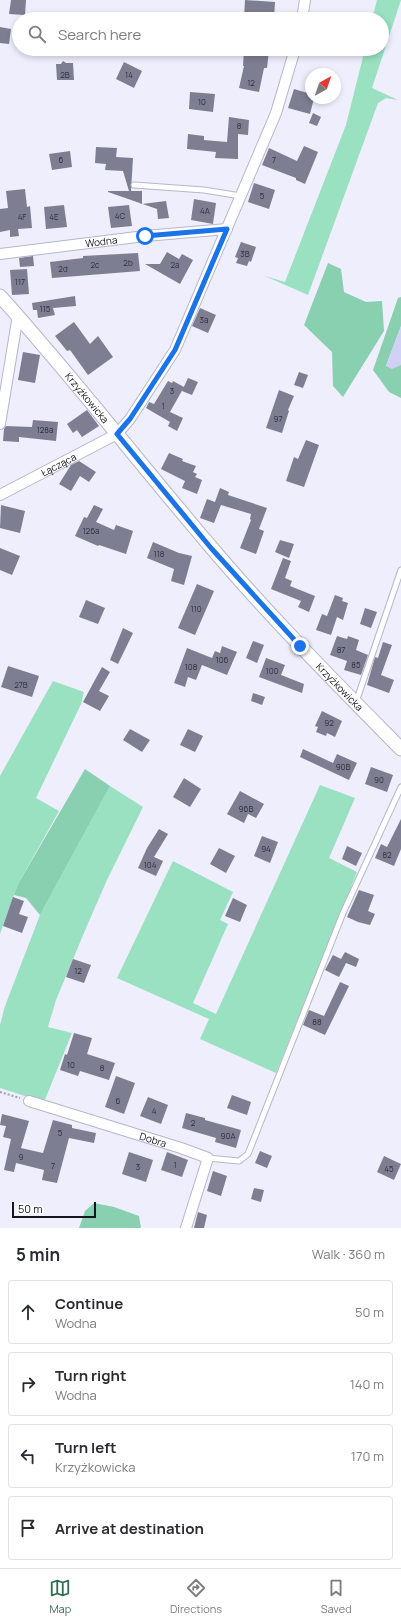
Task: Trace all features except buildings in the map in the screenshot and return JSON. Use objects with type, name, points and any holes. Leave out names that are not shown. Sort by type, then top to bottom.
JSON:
[{"type":"street","points":[[303,12],[305,0]]},
{"type":"street","points":[[117,434],[130,419],[175,350],[276,113],[293,56]]},
{"type":"street","name":"Wodna","points":[[0,254],[145,236],[227,229]]},
{"type":"street","name":"Krzyżkowicka","points":[[0,296],[18,315],[236,575],[275,619],[401,748]]},
{"type":"street","points":[[0,424],[18,315]]},
{"type":"street","name":"Łącząca","points":[[0,495],[117,434]]},
{"type":"street","name":"Dobra","points":[[29,1101],[181,1148],[208,1158]]},
{"type":"street","points":[[186,1228],[208,1158]]},
{"type":"lane","points":[[134,185],[204,190],[241,196]]},
{"type":"lane","points":[[356,702],[401,570]]},
{"type":"lane","points":[[208,1158],[239,1161],[248,1154],[343,913],[401,788]]},
{"type":"path","points":[[0,1092],[29,1101]]},
{"type":"green space","points":[[377,0],[401,0],[389,36],[389,12],[374,12]]},
{"type":"green space","points":[[363,56],[383,56],[372,88],[398,100],[386,98],[378,103],[308,295],[265,276],[285,282],[346,125]]},
{"type":"green space","points":[[328,263],[341,269],[344,292],[366,302],[382,301],[384,331],[343,397],[333,386],[332,352],[304,325]]},
{"type":"green space","points":[[401,297],[401,326],[386,366],[401,365],[401,398],[389,392],[373,370],[398,298]]},
{"type":"green space","points":[[53,681],[84,692],[81,704],[36,798],[59,811],[18,884],[0,934],[0,776]]},
{"type":"green space","points":[[85,769],[110,786],[40,915],[26,898],[14,895],[18,884]]},
{"type":"green space","points":[[320,785],[355,798],[329,858],[357,872],[276,1073],[200,1039],[209,1019],[117,978],[173,861],[233,892],[220,920],[228,924],[193,1003],[216,1014]]},
{"type":"green space","points":[[110,786],[143,807],[107,880],[56,1000],[48,1027],[72,1033],[44,1102],[0,1088],[0,1025],[5,1006],[40,915]]},
{"type":"green space","points":[[94,1203],[114,1207],[139,1216],[141,1228],[79,1228],[85,1211]]},
{"type":"water","points":[[401,326],[401,365],[392,369],[386,366]]},
{"type":"route","points":[[145,236],[227,229],[175,350],[130,419],[117,434],[211,548],[300,646]]}]
